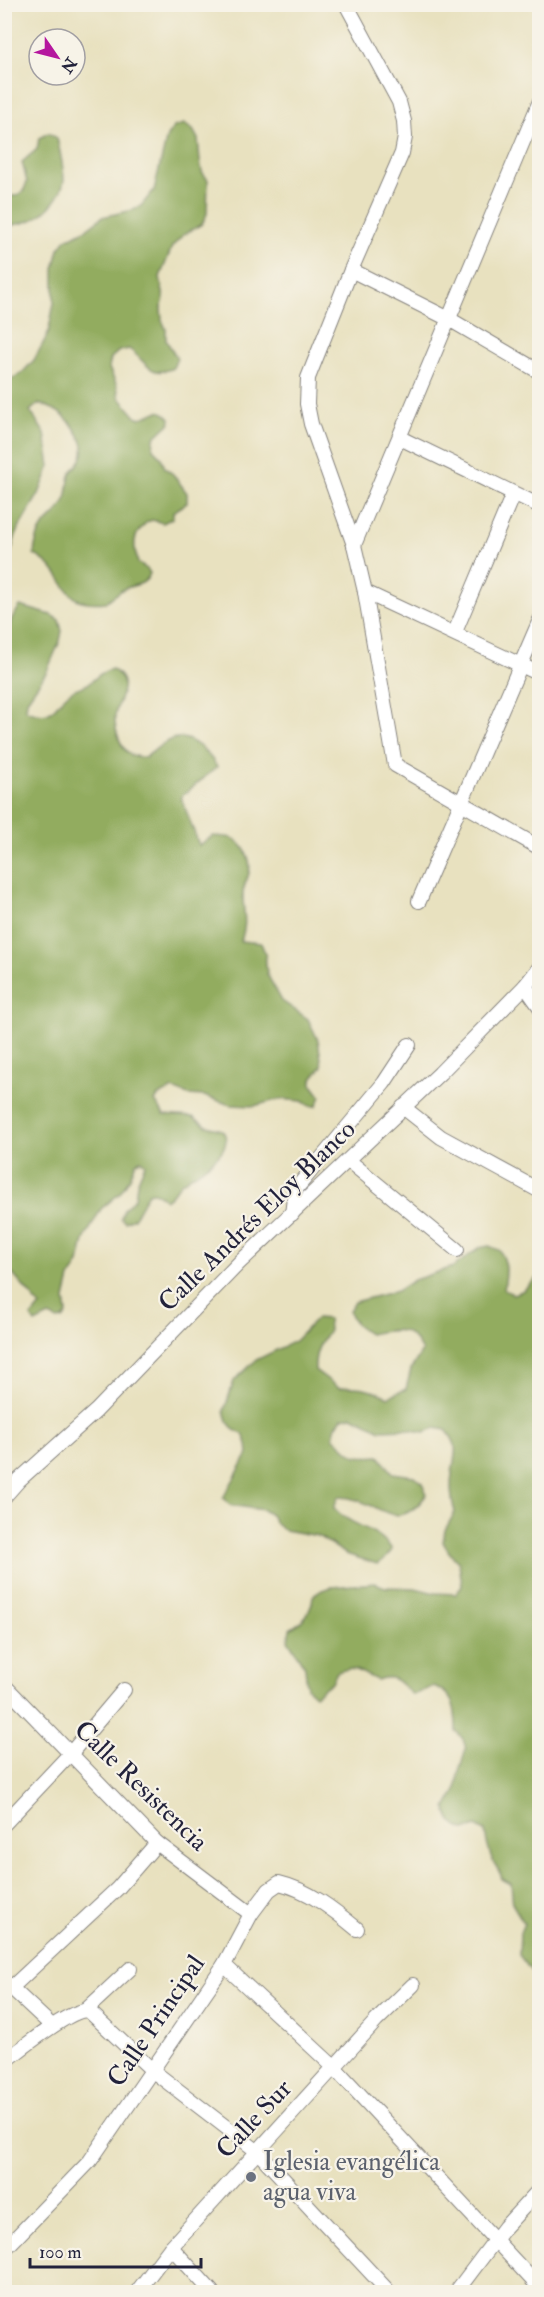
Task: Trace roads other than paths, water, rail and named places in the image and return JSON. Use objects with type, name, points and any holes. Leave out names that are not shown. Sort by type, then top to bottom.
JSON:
[{"type":"street","points":[[346,4],[399,102],[405,137],[402,153],[351,270],[308,378],[307,404],[311,424],[354,545],[365,592],[395,765],[540,848]]},
{"type":"street","points":[[354,545],[540,101]]},
{"type":"street","points":[[351,270],[449,319],[540,372]]},
{"type":"street","points":[[400,438],[540,506]]},
{"type":"street","points":[[455,632],[513,494]]},
{"type":"street","points":[[365,592],[455,632],[540,674]]},
{"type":"street","points":[[419,901],[540,620]]},
{"type":"street","name":"Calle Andrés Eloy Blanco","points":[[4,1497],[19,1480],[96,1411],[239,1263],[441,1073],[525,986],[540,967]]},
{"type":"street","points":[[525,986],[540,1007]]},
{"type":"street","points":[[292,1214],[295,1190],[384,1083],[409,1045]]},
{"type":"street","points":[[403,1107],[441,1137],[540,1191]]},
{"type":"street","points":[[349,1161],[457,1250]]},
{"type":"street","name":"Calle Resistencia","points":[[4,1685],[157,1843],[251,1914]]},
{"type":"street","points":[[4,1824],[70,1754],[124,1690]]},
{"type":"street","points":[[52,2026],[8,1984],[118,1888],[157,1843]]},
{"type":"street","name":"Calle Principal","points":[[4,2250],[90,2161],[224,1965],[251,1914],[269,1890],[279,1883],[291,1886],[327,1905],[357,1929]]},
{"type":"street","points":[[224,1965],[335,2068],[540,2288]]},
{"type":"street","points":[[4,2062],[52,2026],[86,2010],[130,1969]]},
{"type":"street","name":"Calle Sur","points":[[137,2292],[171,2247],[257,2151],[413,1984]]},
{"type":"street","points":[[86,2010],[153,2071],[257,2151],[389,2292]]},
{"type":"street","points":[[456,2292],[518,2211],[540,2189]]},
{"type":"street","points":[[171,2247],[212,2292]]},
{"type":"place","name":"Iglesia evangélica agua viva","points":[[251,2177]]}]
